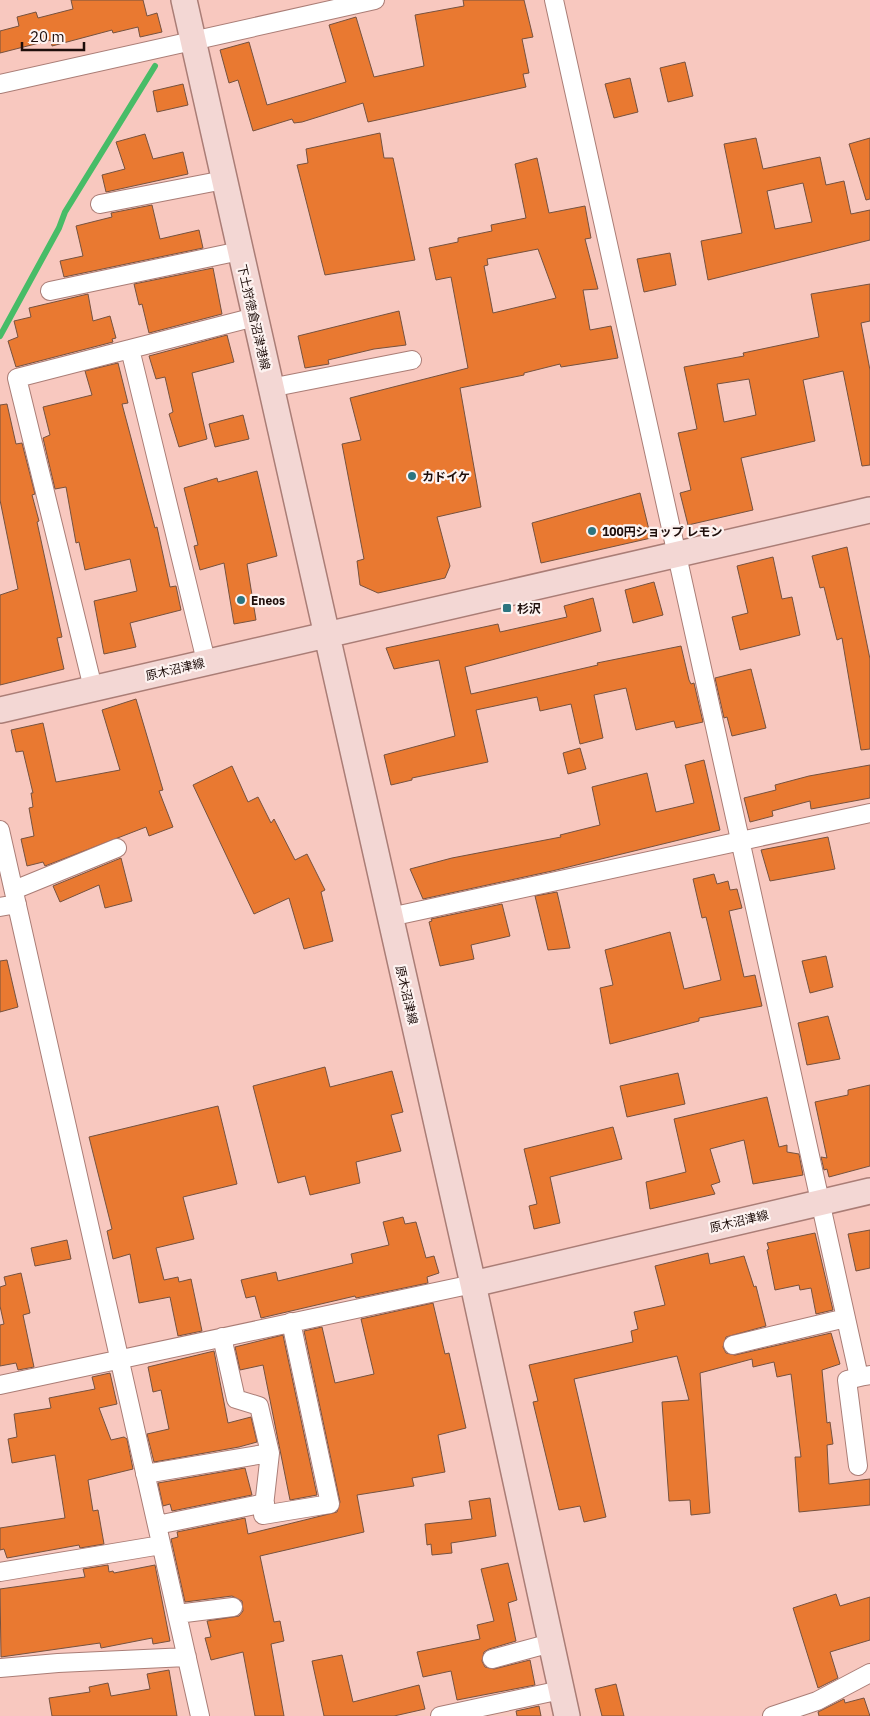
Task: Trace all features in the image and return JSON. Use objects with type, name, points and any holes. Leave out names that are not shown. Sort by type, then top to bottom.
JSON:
[{"type":"main road","name":"下土狩徳倉沼津港線","points":[[184,0],[325,634]]},
{"type":"main road","points":[[325,634],[870,510]]},
{"type":"main road","name":"原木沼津線","points":[[0,710],[325,634],[473,1284],[870,1191]]},
{"type":"main road","points":[[473,1284],[567,1716]]},
{"type":"street","points":[[0,84],[375,0]]},
{"type":"street","points":[[554,0],[859,1377],[867,1376]]},
{"type":"street","points":[[100,204],[224,180]]},
{"type":"street","points":[[50,292],[240,251]]},
{"type":"street","points":[[93,688],[17,378],[255,317]]},
{"type":"street","points":[[130,349],[206,662]]},
{"type":"street","points":[[270,388],[412,360]]},
{"type":"street","points":[[390,918],[870,813]]},
{"type":"street","points":[[0,830],[10,901],[119,1358],[200,1716]]},
{"type":"street","points":[[10,901],[117,848]]},
{"type":"street","points":[[0,1385],[119,1358],[473,1284]]},
{"type":"street","points":[[733,1345],[846,1318]]},
{"type":"street","points":[[222,1337],[236,1400],[259,1406],[270,1453],[263,1515],[330,1504],[291,1322]]},
{"type":"street","points":[[858,1466],[847,1380],[867,1376]]},
{"type":"street","points":[[145,1474],[270,1453]]},
{"type":"street","points":[[157,1524],[265,1503]]},
{"type":"street","points":[[0,1572],[161,1545]]},
{"type":"street","points":[[177,1614],[233,1607]]},
{"type":"street","points":[[492,1659],[551,1644]]},
{"type":"street","points":[[0,1668],[58,1662],[187,1657]]},
{"type":"street","points":[[772,1716],[816,1701],[870,1673]]},
{"type":"street","points":[[440,1716],[561,1690]]},
{"type":"building","points":[[71,0],[143,0],[147,16],[157,13],[162,32],[140,37],[138,27],[113,33],[112,30],[52,46],[51,40],[0,53],[0,31],[19,26],[17,17],[36,12],[38,18],[73,9]]},
{"type":"building","points":[[463,0],[524,0],[533,37],[522,39],[529,73],[523,74],[526,87],[368,122],[363,103],[302,122],[294,123],[292,119],[253,131],[238,80],[229,83],[220,50],[249,42],[267,105],[346,82],[329,25],[356,17],[374,77],[424,66],[415,15],[464,6]]},
{"type":"building","points":[[685,62],[693,96],[668,102],[660,68]]},
{"type":"building","points":[[630,78],[638,112],[614,118],[605,84]]},
{"type":"building","points":[[183,84],[188,105],[157,112],[153,91]]},
{"type":"building","points":[[380,133],[384,158],[393,158],[415,260],[325,275],[297,165],[308,163],[306,149]]},
{"type":"building","points":[[145,134],[153,159],[183,152],[188,174],[106,192],[102,175],[125,169],[116,142]]},
{"type":"building","points":[[756,138],[763,169],[820,157],[826,185],[844,181],[851,214],[870,210],[870,240],[708,280],[701,241],[742,233],[724,144]],"holes":[[[803,183],[812,222],[775,229],[767,191]]]},
{"type":"building","points":[[870,138],[870,199],[866,200],[849,144]]},
{"type":"building","points":[[537,158],[549,213],[585,206],[591,238],[585,239],[598,289],[583,290],[590,330],[611,326],[618,358],[561,367],[560,364],[524,373],[524,375],[460,388],[481,507],[437,517],[450,566],[445,578],[378,593],[360,585],[357,561],[364,559],[342,444],[361,440],[350,398],[468,368],[451,277],[436,280],[429,248],[458,242],[458,238],[492,231],[491,225],[526,218],[515,164]],"holes":[[[538,249],[556,298],[493,313],[484,266],[488,265],[487,259]]]},
{"type":"building","points":[[152,205],[160,239],[199,230],[203,248],[64,277],[60,261],[83,256],[76,226],[112,217],[111,213]]},
{"type":"building","points":[[670,253],[676,285],[644,292],[637,259]]},
{"type":"building","points":[[213,268],[222,314],[149,333],[142,304],[139,305],[134,284]]},
{"type":"building","points":[[870,284],[870,321],[861,323],[870,370],[870,465],[862,466],[843,371],[803,380],[815,441],[741,458],[753,510],[688,525],[680,493],[691,490],[678,433],[697,429],[684,367],[744,356],[743,353],[819,337],[811,294]],"holes":[[[749,379],[756,415],[724,422],[717,384]]]},
{"type":"building","points":[[88,294],[93,321],[110,316],[116,338],[112,339],[113,342],[16,367],[8,341],[18,337],[14,321],[31,317],[29,308]]},
{"type":"building","points":[[399,311],[406,345],[374,349],[328,360],[329,364],[305,368],[298,336]]},
{"type":"building","points":[[227,335],[234,362],[192,373],[207,439],[179,447],[169,414],[173,412],[165,377],[156,379],[149,356]]},
{"type":"building","points":[[118,363],[128,403],[122,404],[155,528],[157,527],[170,587],[176,586],[181,610],[130,623],[136,647],[104,654],[94,601],[137,591],[130,559],[85,570],[79,542],[76,543],[66,487],[55,489],[43,438],[50,435],[43,407],[92,395],[85,371]]},
{"type":"building","points":[[7,404],[16,444],[22,443],[35,494],[32,495],[39,521],[37,522],[62,637],[57,638],[64,669],[0,685],[0,595],[18,589],[0,500],[0,405]]},
{"type":"building","points":[[243,415],[249,439],[215,447],[209,424]]},
{"type":"building","points":[[257,471],[277,556],[247,564],[256,620],[234,624],[224,563],[200,570],[194,546],[198,545],[184,488],[217,478],[218,482]]},
{"type":"building","name":"100円ショップ レモン","points":[[640,493],[651,538],[541,563],[532,523]]},
{"type":"building","points":[[847,547],[870,659],[870,749],[861,750],[842,638],[837,640],[824,587],[820,588],[812,556]]},
{"type":"building","points":[[773,557],[782,599],[792,597],[800,635],[740,650],[732,617],[748,613],[737,566]]},
{"type":"building","points":[[654,582],[663,615],[633,623],[625,590]]},
{"type":"building","points":[[593,598],[601,631],[465,667],[471,694],[598,665],[597,663],[681,646],[689,680],[691,684],[694,683],[703,722],[676,728],[674,721],[636,730],[626,688],[594,695],[603,738],[580,744],[571,704],[540,711],[537,697],[476,710],[488,762],[412,778],[412,780],[391,785],[384,755],[455,736],[439,660],[394,669],[386,648],[498,624],[500,632],[567,617],[564,606]]},
{"type":"building","points":[[751,669],[766,728],[732,736],[727,717],[724,718],[715,678]]},
{"type":"building","points":[[136,699],[163,790],[159,791],[173,827],[149,836],[146,827],[45,866],[43,862],[27,866],[21,839],[34,836],[29,808],[33,807],[31,793],[33,793],[23,751],[16,752],[11,730],[43,723],[56,782],[120,770],[102,710]]},
{"type":"building","points":[[580,748],[586,769],[568,774],[563,753]]},
{"type":"building","points":[[704,760],[720,830],[552,871],[423,899],[410,869],[452,858],[561,837],[560,835],[600,825],[592,787],[647,773],[656,812],[694,803],[685,765]]},
{"type":"building","points":[[870,765],[870,798],[811,809],[810,801],[772,811],[773,816],[750,822],[744,798],[776,790],[775,785],[809,776]]},
{"type":"building","points":[[232,766],[248,802],[258,797],[271,823],[274,819],[295,860],[307,854],[325,890],[321,892],[333,941],[304,949],[289,898],[254,914],[193,785]]},
{"type":"building","points":[[828,837],[835,869],[770,881],[761,850]]},
{"type":"building","points":[[121,858],[132,901],[105,908],[99,885],[60,902],[53,886]]},
{"type":"building","points":[[714,874],[717,884],[728,881],[730,890],[737,889],[742,908],[729,911],[744,977],[755,975],[762,1006],[699,1018],[699,1021],[610,1044],[600,988],[613,985],[605,950],[670,932],[684,989],[721,980],[706,917],[702,918],[693,879]]},
{"type":"building","points":[[557,892],[570,948],[548,950],[535,896]]},
{"type":"building","points":[[502,904],[510,936],[471,945],[474,959],[440,966],[429,922],[432,921],[431,919]]},
{"type":"building","points":[[826,956],[833,987],[810,993],[802,961]]},
{"type":"building","points":[[7,960],[18,1007],[0,1012],[0,961]]},
{"type":"building","points":[[828,1016],[840,1059],[807,1065],[798,1023]]},
{"type":"building","points":[[325,1067],[330,1087],[392,1071],[403,1112],[391,1115],[401,1151],[356,1162],[360,1183],[310,1195],[305,1176],[278,1183],[253,1086]]},
{"type":"building","points":[[678,1073],[685,1104],[627,1117],[620,1086]]},
{"type":"building","points":[[870,1085],[870,1166],[829,1177],[827,1169],[824,1170],[821,1157],[827,1158],[815,1102],[848,1095],[848,1090]]},
{"type":"building","points":[[767,1097],[779,1147],[787,1145],[787,1152],[799,1154],[803,1175],[753,1184],[744,1140],[710,1149],[720,1182],[711,1185],[715,1194],[650,1209],[646,1182],[686,1172],[674,1119]]},
{"type":"building","points":[[218,1106],[237,1184],[183,1197],[194,1239],[156,1248],[164,1280],[178,1277],[179,1282],[191,1279],[202,1331],[178,1336],[170,1297],[139,1303],[130,1254],[113,1259],[107,1231],[112,1229],[89,1137]]},
{"type":"building","points":[[613,1127],[622,1159],[550,1177],[560,1223],[534,1229],[529,1206],[537,1204],[524,1149]]},
{"type":"building","points":[[403,1217],[405,1224],[416,1222],[426,1258],[434,1256],[439,1273],[427,1277],[428,1283],[356,1298],[355,1296],[261,1318],[255,1296],[246,1298],[241,1280],[276,1272],[278,1281],[353,1263],[351,1254],[389,1245],[383,1222]]},
{"type":"building","points":[[870,1230],[870,1268],[856,1271],[848,1234]]},
{"type":"building","points":[[815,1233],[833,1310],[816,1314],[811,1288],[800,1290],[799,1285],[775,1290],[767,1250],[769,1249],[767,1243]]},
{"type":"building","points":[[67,1240],[71,1259],[35,1266],[31,1248]]},
{"type":"building","points":[[708,1253],[710,1264],[744,1256],[754,1287],[756,1286],[766,1326],[726,1337],[723,1347],[726,1353],[735,1355],[831,1333],[840,1364],[822,1370],[827,1423],[830,1422],[833,1444],[827,1445],[829,1484],[870,1479],[870,1505],[799,1512],[795,1457],[801,1457],[791,1374],[777,1377],[774,1362],[753,1367],[752,1359],[700,1373],[710,1513],[691,1515],[690,1500],[669,1501],[662,1402],[689,1400],[677,1356],[574,1379],[606,1517],[584,1522],[580,1506],[559,1510],[533,1402],[538,1401],[529,1365],[633,1342],[631,1331],[638,1329],[634,1312],[665,1305],[655,1266]]},
{"type":"building","points":[[21,1273],[30,1313],[23,1315],[34,1367],[18,1370],[16,1363],[0,1366],[0,1325],[4,1324],[0,1306],[0,1287],[6,1285],[4,1277]]},
{"type":"building","points":[[433,1303],[445,1354],[449,1353],[466,1428],[438,1435],[445,1472],[412,1478],[414,1486],[357,1495],[364,1532],[260,1556],[274,1622],[280,1621],[284,1641],[271,1644],[284,1716],[255,1716],[243,1652],[211,1660],[205,1638],[211,1637],[207,1621],[239,1616],[243,1611],[242,1601],[232,1596],[185,1602],[171,1539],[178,1537],[177,1532],[245,1518],[248,1534],[337,1512],[340,1502],[304,1331],[322,1327],[335,1383],[374,1374],[361,1319]]},
{"type":"building","points":[[283,1335],[317,1495],[290,1500],[263,1365],[240,1370],[235,1347]]},
{"type":"building","points":[[214,1351],[228,1423],[251,1417],[257,1442],[154,1462],[147,1434],[169,1429],[161,1390],[153,1392],[148,1367]]},
{"type":"building","points":[[110,1373],[117,1404],[99,1408],[111,1440],[124,1437],[127,1439],[133,1469],[88,1480],[93,1511],[98,1510],[104,1544],[80,1548],[79,1545],[7,1558],[4,1549],[0,1550],[0,1528],[65,1518],[55,1455],[12,1463],[8,1439],[17,1437],[14,1414],[51,1408],[49,1398],[95,1389],[92,1377]]},
{"type":"building","points":[[245,1468],[252,1495],[172,1511],[170,1504],[163,1506],[158,1483]]},
{"type":"building","points":[[490,1498],[496,1536],[451,1543],[452,1553],[432,1555],[431,1544],[427,1545],[425,1524],[472,1519],[469,1501]]},
{"type":"building","points":[[508,1563],[517,1600],[508,1603],[516,1641],[489,1649],[484,1652],[482,1661],[485,1667],[494,1669],[530,1660],[535,1685],[457,1700],[451,1671],[423,1677],[417,1652],[480,1639],[477,1625],[494,1621],[481,1569]]},
{"type":"building","points":[[108,1565],[109,1572],[113,1571],[114,1573],[155,1565],[170,1641],[153,1644],[152,1638],[101,1648],[100,1643],[1,1657],[0,1589],[85,1577],[83,1569]]},
{"type":"building","points":[[836,1594],[840,1606],[870,1597],[870,1640],[830,1652],[838,1678],[818,1688],[793,1608]]},
{"type":"building","points":[[342,1655],[353,1702],[419,1685],[425,1709],[394,1716],[324,1716],[312,1661]]},
{"type":"building","points":[[169,1670],[177,1716],[52,1716],[49,1698],[90,1692],[89,1687],[108,1683],[111,1696],[150,1689],[147,1674]]},
{"type":"building","points":[[616,1684],[624,1716],[602,1716],[595,1689]]},
{"type":"building","points":[[864,1698],[870,1716],[819,1716],[818,1712],[844,1699],[845,1703]]},
{"type":"building","points":[[539,1706],[541,1716],[517,1716],[516,1711]]},
{"type":"waterway","points":[[0,336],[59,228],[65,212],[155,66]]},
{"type":"place","name":"カドイケ","points":[[412,476]]},
{"type":"place","name":"100円ショップ レモン","points":[[592,531]]},
{"type":"place","name":"Eneos","points":[[241,600]]},
{"type":"place","name":"杉沢","points":[[507,608]]}]
